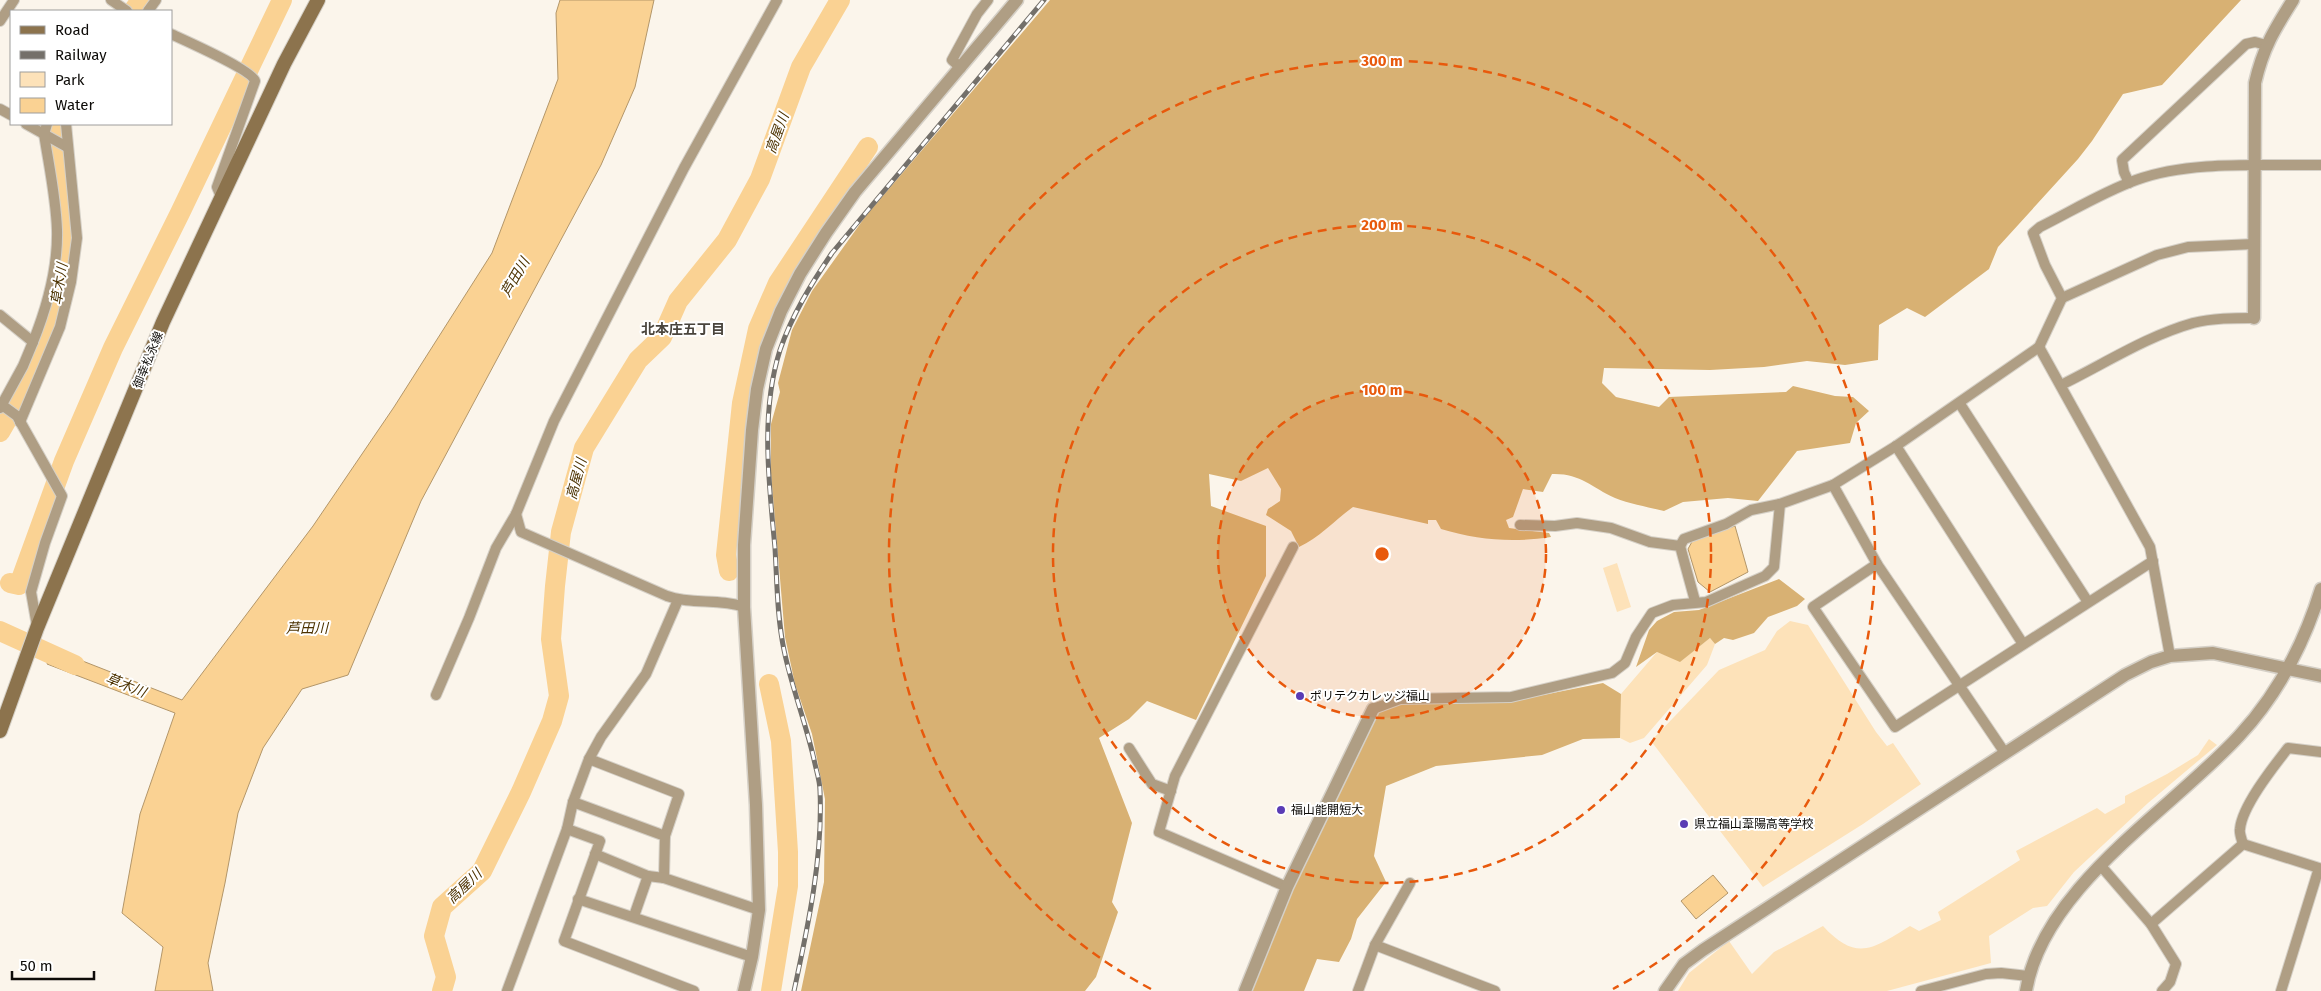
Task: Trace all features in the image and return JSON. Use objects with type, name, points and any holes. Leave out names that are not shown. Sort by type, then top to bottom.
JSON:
[{"type":"main road","name":"御幸松永線","points":[[0,731],[38,628],[164,322],[284,64],[318,0]]},
{"type":"street","points":[[0,20],[14,0]]},
{"type":"street","points":[[112,0],[123,10],[129,0]]},
{"type":"street","points":[[436,694],[469,618],[496,548],[516,514],[554,421],[684,168],[777,0]]},
{"type":"street","points":[[961,68],[952,60],[977,14],[988,0]]},
{"type":"street","points":[[744,991],[752,958],[759,910],[756,805],[744,606],[744,544],[752,430],[757,390],[769,342],[800,274],[855,192],[1017,0]]},
{"type":"street","points":[[2061,386],[2154,338],[2192,323],[2214,319],[2254,318],[2256,83],[2270,36],[2293,0]]},
{"type":"street","points":[[172,35],[247,73],[255,81],[217,187],[222,199]]},
{"type":"street","points":[[2129,183],[2122,160],[2246,44],[2255,42],[2266,45]]},
{"type":"street","points":[[28,125],[64,146]]},
{"type":"street","points":[[38,628],[31,592],[45,543],[62,496],[19,419],[3,407],[33,342],[54,280],[57,231],[46,135],[47,125]]},
{"type":"street","points":[[19,419],[60,327],[70,282],[77,238],[64,146],[66,125]]},
{"type":"street","points":[[2062,298],[2037,248],[2033,233],[2040,227],[2129,183],[2182,169],[2208,166],[2321,165]]},
{"type":"street","points":[[1696,601],[1680,546],[1684,539],[1726,524],[1751,510],[1780,504],[1833,485],[1896,446],[1960,404],[2039,347],[2062,298],[2157,255],[2188,247],[2254,244]]},
{"type":"street","points":[[54,280],[70,282]]},
{"type":"street","points":[[0,315],[33,342]]},
{"type":"street","points":[[2039,347],[2150,547],[2170,656]]},
{"type":"street","points":[[1960,404],[2088,602]]},
{"type":"street","points":[[1896,446],[2023,644]]},
{"type":"street","points":[[1833,485],[1877,564],[2005,753]]},
{"type":"street","points":[[1245,991],[1287,887],[1373,709],[1400,699],[1511,697],[1612,673],[1625,663],[1636,636],[1652,614],[1674,604],[1696,601],[1706,602],[1765,576],[1774,567],[1780,504]]},
{"type":"street","points":[[516,514],[521,532],[667,596],[678,600],[730,602],[744,606]]},
{"type":"street","points":[[1520,525],[1555,526],[1577,523],[1611,528],[1650,542],[1680,546]]},
{"type":"street","points":[[1287,887],[1158,832],[1175,776],[1293,547]]},
{"type":"street","points":[[1877,564],[1813,607],[1895,727],[2153,561]]},
{"type":"street","points":[[2026,991],[2028,976],[2040,945],[2076,890],[2238,737],[2264,706],[2289,670],[2310,624],[2321,589]]},
{"type":"street","points":[[507,991],[590,759],[601,737],[646,674],[678,600]]},
{"type":"street","points":[[1665,991],[1684,964],[1703,950],[2125,675],[2151,662],[2170,656],[2213,654],[2255,661],[2321,676]]},
{"type":"street","points":[[1129,748],[1152,784],[1170,791]]},
{"type":"street","points":[[2243,844],[2240,829],[2250,804],[2266,776],[2288,748],[2321,752]]},
{"type":"street","points":[[590,759],[679,794],[665,836],[664,878]]},
{"type":"street","points":[[574,802],[665,836]]},
{"type":"street","points":[[566,829],[600,841],[564,941],[694,991]]},
{"type":"street","points":[[2151,924],[2243,844]]},
{"type":"street","points":[[2243,844],[2319,868],[2281,991]]},
{"type":"street","points":[[595,854],[648,876],[664,878],[759,910]]},
{"type":"street","points":[[2101,866],[2151,924],[2176,964],[2170,982],[2162,991]]},
{"type":"street","points":[[634,916],[648,876]]},
{"type":"street","points":[[1358,991],[1375,945],[1410,883]]},
{"type":"street","points":[[578,899],[634,916],[752,958]]},
{"type":"street","points":[[1375,945],[1495,991]]},
{"type":"street","points":[[1921,991],[1986,974],[2001,973],[2028,976]]},
{"type":"green space","points":[[1617,563],[1631,607],[1617,612],[1603,568]]},
{"type":"green space","points":[[1790,621],[1808,625],[1876,732],[1887,746],[1893,743],[1921,784],[1863,824],[1763,887],[1651,741],[1719,670],[1765,650],[1777,631]]},
{"type":"green space","points":[[1710,638],[1715,644],[1707,665],[1644,738],[1630,743],[1620,738],[1621,694],[1657,652],[1680,661]]},
{"type":"green space","points":[[2209,739],[2217,745],[2148,803],[2074,872],[2047,906],[2033,908],[1989,936],[1991,963],[1887,991],[1678,991],[1689,973],[1729,941],[1752,974],[1774,952],[1823,926],[1835,938],[1846,945],[1856,948],[1876,945],[1910,926],[1919,931],[1941,920],[1938,912],[2020,860],[2016,851],[2097,808],[2105,814],[2125,803],[2125,796],[2198,755]]},
{"type":"shaded area","points":[[1050,0],[2241,0],[2162,85],[2123,94],[2078,159],[1998,247],[1989,269],[1925,317],[1907,308],[1879,325],[1878,360],[1845,365],[1807,361],[1764,367],[1710,370],[1604,368],[1602,383],[1616,397],[1659,407],[1669,397],[1786,392],[1793,386],[1835,396],[1853,397],[1869,411],[1856,423],[1850,443],[1797,451],[1758,501],[1728,498],[1683,502],[1664,511],[1615,498],[1578,478],[1562,474],[1552,474],[1543,492],[1523,489],[1513,517],[1506,520],[1509,528],[1549,533],[1551,537],[1509,540],[1468,536],[1441,529],[1436,520],[1428,520],[1428,524],[1353,507],[1320,534],[1299,547],[1291,531],[1266,515],[1268,509],[1280,501],[1281,489],[1268,468],[1241,481],[1209,474],[1211,506],[1266,526],[1266,576],[1196,720],[1147,701],[1129,719],[1099,738],[1132,823],[1112,902],[1118,912],[1096,977],[1085,991],[801,991],[824,882],[825,799],[812,734],[795,684],[785,637],[771,473],[771,424],[780,392],[778,383],[792,330],[812,291],[865,217]]},
{"type":"shaded area","points":[[1779,579],[1805,599],[1797,606],[1768,617],[1754,633],[1733,640],[1724,638],[1715,644],[1710,638],[1680,662],[1657,652],[1636,667],[1649,630],[1657,621],[1674,612],[1699,610]]},
{"type":"shaded area","points":[[1603,683],[1621,694],[1620,738],[1583,739],[1542,755],[1436,766],[1386,786],[1374,856],[1386,882],[1357,919],[1351,939],[1339,962],[1317,959],[1304,991],[1251,991],[1289,889],[1374,712],[1403,702],[1513,701]]},
{"type":"water","name":"芦田川","points":[[560,0],[654,0],[635,87],[601,165],[421,501],[348,675],[302,689],[263,748],[238,813],[208,963],[213,991],[155,991],[163,947],[122,913],[140,814],[175,713],[47,664],[52,649],[182,700],[313,526],[394,407],[492,253],[558,79],[556,13]]},
{"type":"water","points":[[1735,526],[1748,572],[1710,592],[1698,582],[1688,549],[1694,538]]},
{"type":"water","points":[[1713,875],[1728,893],[1696,919],[1681,901]]},
{"type":"waterway","name":"草木川","points":[[134,10],[141,0]]},
{"type":"waterway","points":[[10,583],[19,585],[64,461],[113,348],[282,0]]},
{"type":"waterway","name":"高屋川","points":[[442,991],[446,977],[434,936],[442,907],[482,871],[521,792],[552,721],[559,696],[551,639],[555,586],[561,532],[584,448],[638,360],[662,337],[678,301],[727,240],[760,179],[801,67],[840,0]]},
{"type":"waterway","name":"草木川","points":[[0,432],[31,378],[57,306],[67,234],[58,125]]},
{"type":"waterway","points":[[729,571],[726,555],[742,403],[758,329],[778,283],[868,147]]},
{"type":"waterway","name":"草木川","points":[[0,631],[75,665]]},
{"type":"waterway","points":[[769,684],[781,741],[788,852],[788,886],[771,991]]},
{"type":"railway","points":[[794,991],[817,866],[820,791],[812,750],[787,665],[780,625],[768,448],[770,398],[780,350],[796,312],[832,253],[1044,0]]},
{"type":"place","name":"ポリテクカレッジ福山","points":[[1300,696]]},
{"type":"place","name":"福山能開短大","points":[[1281,810]]},
{"type":"place","name":"県立福山葦陽高等学校","points":[[1684,824]]},
{"type":"district","name":"北本庄五丁目","points":[[683,329]]}]
